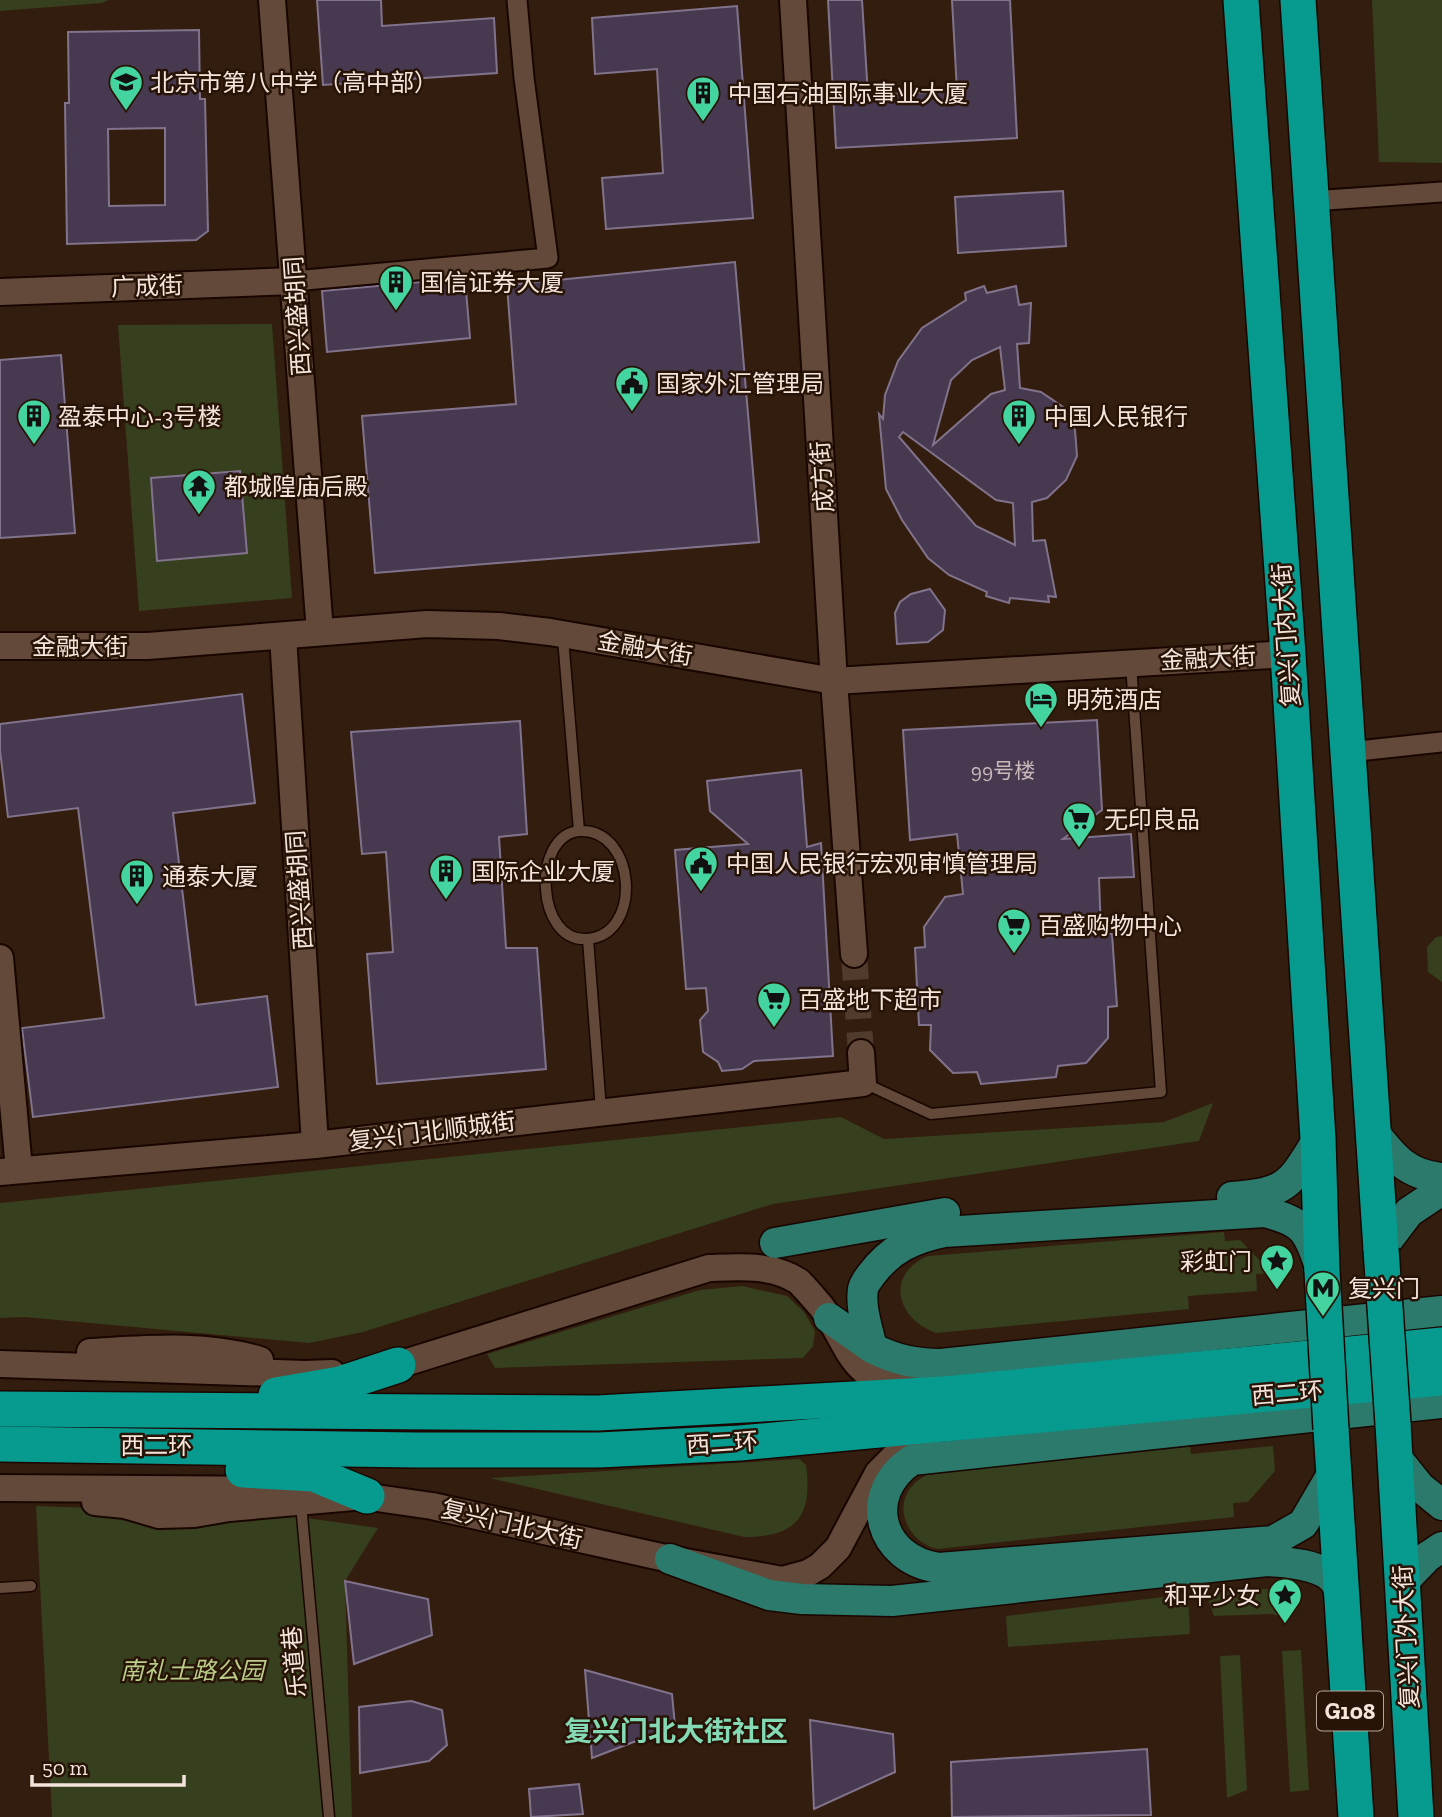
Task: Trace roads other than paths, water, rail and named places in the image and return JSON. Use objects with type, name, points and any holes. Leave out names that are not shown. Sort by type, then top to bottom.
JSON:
[{"type":"highway","name":"复兴门内大街","points":[[1241,0],[1287,645],[1318,1139],[1321,1271],[1334,1471]]},
{"type":"highway","points":[[1298,0],[1381,1249]]},
{"type":"highway","name":"复兴门外大街","points":[[1381,1249],[1404,1582],[1416,1817]]},
{"type":"highway","name":"西二环","points":[[0,1444],[599,1450],[740,1443],[946,1408],[1442,1345]]},
{"type":"highway","points":[[196,1410],[340,1384],[398,1366]]},
{"type":"highway","name":"西二环","points":[[0,1409],[598,1413],[946,1408],[1442,1378]]},
{"type":"highway","points":[[206,1446],[238,1469],[314,1474],[368,1496]]},
{"type":"highway","name":"G108","points":[[1334,1471],[1356,1817]]},
{"type":"main road","points":[[1373,1130],[1395,1159],[1416,1173],[1442,1178]]},
{"type":"main road","points":[[775,1243],[943,1214],[1264,1195],[1281,1188],[1299,1171],[1318,1139]]},
{"type":"main road","points":[[1381,1249],[1409,1212],[1442,1190]]},
{"type":"main road","points":[[872,1348],[864,1317],[863,1287],[881,1261],[898,1248],[919,1237],[944,1232],[1265,1212],[1289,1218],[1310,1236],[1321,1271]]},
{"type":"main road","points":[[828,1318],[889,1357],[915,1364],[941,1364],[1442,1311]]},
{"type":"main road","points":[[865,1493],[912,1460],[1442,1403]]},
{"type":"main road","points":[[1395,1440],[1420,1487],[1442,1505]]},
{"type":"main road","points":[[903,1466],[893,1476],[881,1501],[889,1541],[912,1562],[939,1568],[1273,1541],[1303,1524],[1334,1471]]},
{"type":"main road","points":[[1404,1582],[1427,1557],[1442,1547]]},
{"type":"main road","points":[[670,1559],[769,1595],[851,1602],[892,1601],[1279,1562],[1305,1566],[1324,1573],[1335,1581],[1344,1605]]},
{"type":"street","name":"西兴盛胡同","points":[[272,0],[319,624]]},
{"type":"street","points":[[294,281],[548,258],[524,78],[517,0]]},
{"type":"street","name":"成方街","points":[[793,0],[854,954]]},
{"type":"street","points":[[1312,201],[1442,192]]},
{"type":"street","name":"广成街","points":[[0,292],[294,281]]},
{"type":"street","points":[[0,631],[145,630],[319,624],[429,609],[489,610],[561,616],[834,673],[1287,645]]},
{"type":"street","name":"金融大街","points":[[0,646],[148,646],[283,636],[319,624],[499,626],[834,673],[1131,662],[1287,645]]},
{"type":"street","name":"西兴盛胡同","points":[[283,636],[315,1145]]},
{"type":"street","points":[[1349,752],[1442,742]]},
{"type":"street","points":[[0,958],[10,1171]]},
{"type":"street","points":[[861,1053],[863,1083]]},
{"type":"street","name":"复兴门北顺城街","points":[[10,1171],[315,1145],[863,1083]]},
{"type":"street","points":[[0,1364],[305,1374],[398,1366],[709,1268],[775,1243]]},
{"type":"street","points":[[709,1268],[755,1267],[799,1282],[818,1303],[852,1360],[866,1374],[946,1408]]},
{"type":"street","points":[[0,1358],[166,1348],[251,1357],[305,1374]]},
{"type":"street","name":"复兴门北大街","points":[[0,1489],[299,1490],[368,1496],[432,1506],[670,1559],[782,1580],[808,1573],[820,1566],[838,1548],[865,1493],[890,1458],[946,1408]]},
{"type":"street","points":[[0,1489],[29,1500],[108,1502],[159,1515],[194,1514],[229,1508],[368,1496]]},
{"type":"lane","points":[[562,634],[579,831]]},
{"type":"lane","points":[[863,1083],[931,1114],[1161,1092],[1131,662]]},
{"type":"lane","points":[[579,831],[597,832],[609,839],[621,863],[625,883],[625,903],[618,921],[606,934],[588,939],[570,936],[555,920],[549,909],[545,882],[546,869],[556,846],[570,833],[579,831]]},
{"type":"lane","points":[[588,939],[601,1112]]},
{"type":"lane","name":"乐道巷","points":[[301,1503],[329,1817]]},
{"type":"lane","points":[[0,1588],[31,1586]]},
{"type":"tunnel","points":[[854,954],[861,1053]]},
{"type":"place","name":"北京市第八中学（高中部）","points":[[126,112]]},
{"type":"place","name":"中国石油国际事业大厦","points":[[703,123]]},
{"type":"place","name":"国信证券大厦","points":[[396,312]]},
{"type":"place","name":"国家外汇管理局","points":[[632,413]]},
{"type":"place","name":"盈泰中心-3号楼","points":[[34,446]]},
{"type":"place","name":"中国人民银行","points":[[1019,446]]},
{"type":"place","name":"都城隍庙后殿","points":[[199,516]]},
{"type":"place","name":"明苑酒店","points":[[1041,729]]},
{"type":"place","name":"无印良品","points":[[1079,849]]},
{"type":"place","name":"中国人民银行宏观审慎管理局","points":[[701,893]]},
{"type":"place","name":"国际企业大厦","points":[[446,901]]},
{"type":"place","name":"通泰大厦","points":[[137,906]]},
{"type":"place","name":"百盛购物中心","points":[[1014,955]]},
{"type":"place","name":"百盛地下超市","points":[[774,1029]]},
{"type":"place","name":"彩虹门","points":[[1277,1291]]},
{"type":"place","name":"复兴门","points":[[1323,1318]]},
{"type":"place","name":"和平少女","points":[[1285,1625]]},
{"type":"district","name":"复兴门北大街社区","points":[[676,1731]]},
{"type":"park label","name":"南礼士路公园","points":[[192,1670]]}]
